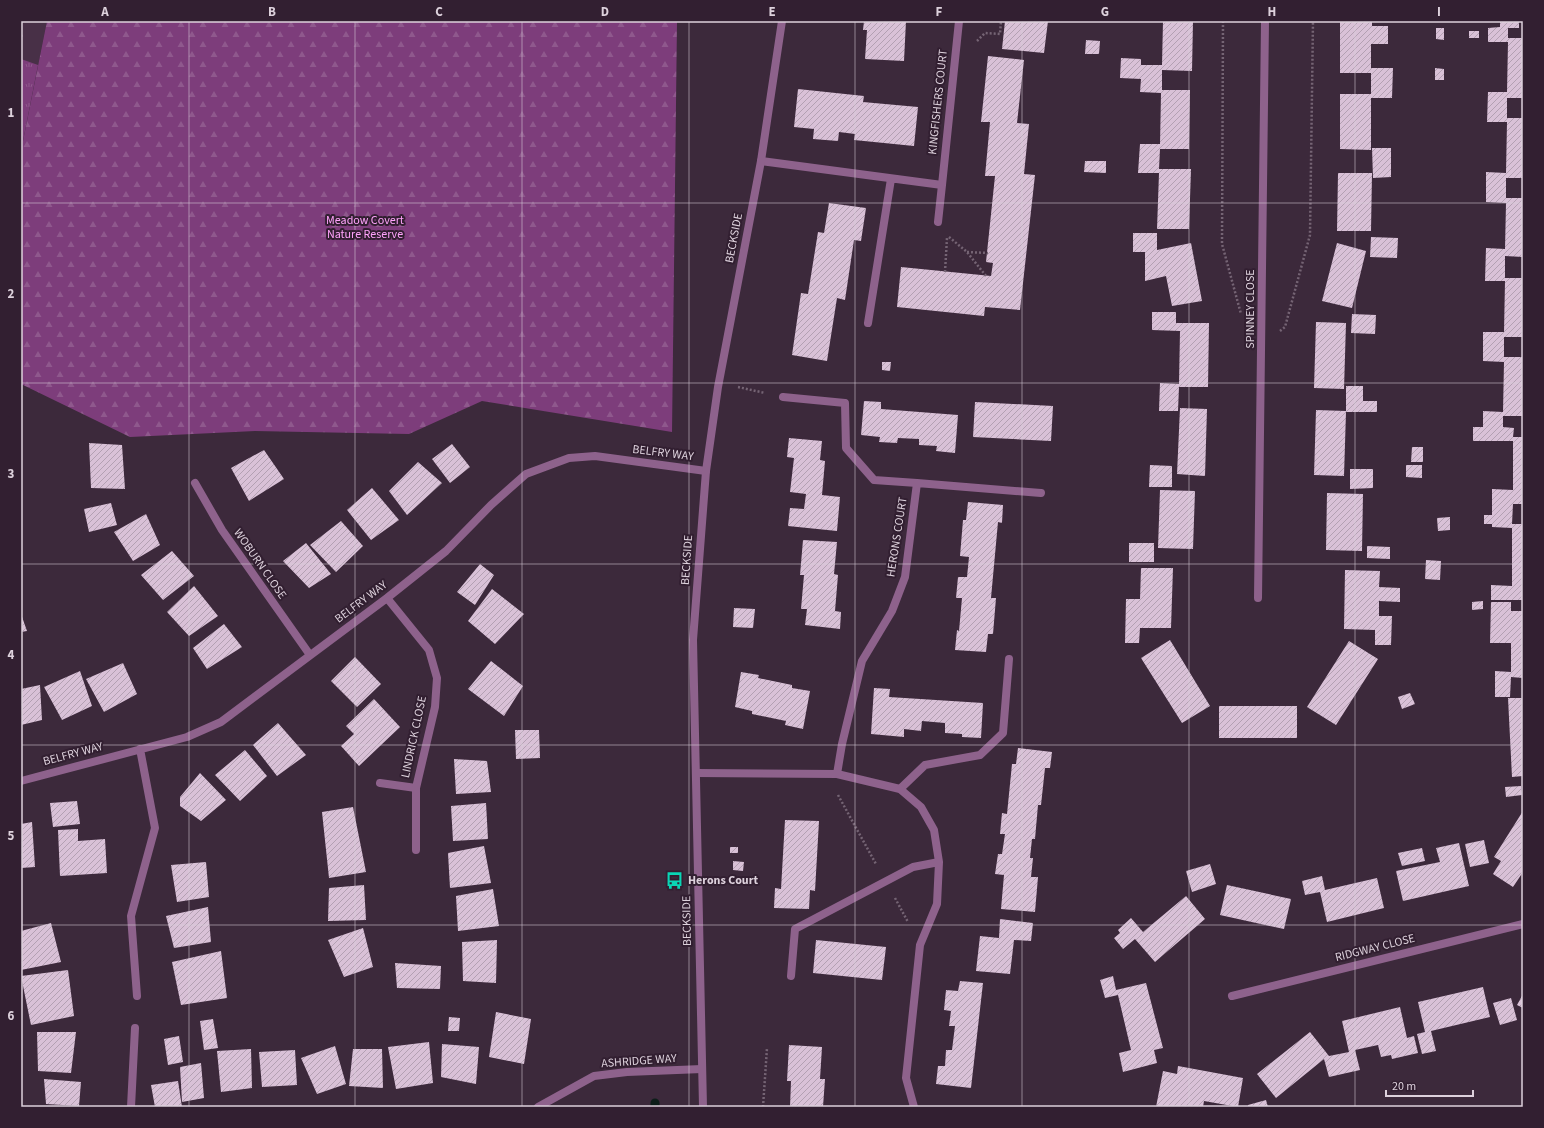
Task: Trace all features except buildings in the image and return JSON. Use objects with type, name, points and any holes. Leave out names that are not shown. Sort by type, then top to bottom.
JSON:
[{"type":"street","name":"BECKSIDE","points":[[703,1107],[693,640],[706,471],[718,387],[761,160],[782,21]]},
{"type":"street","name":"KINGFISHERS COURT","points":[[938,222],[959,21]]},
{"type":"street","name":"SPINNEY CLOSE","points":[[1258,598],[1265,21]]},
{"type":"street","points":[[761,160],[942,186]]},
{"type":"street","points":[[868,324],[891,179]]},
{"type":"street","name":"HERONS COURT","points":[[783,397],[845,403],[846,448],[874,480],[1041,493]]},
{"type":"street","name":"BELFRY WAY","points":[[21,781],[187,737],[221,722],[387,598],[446,551],[491,505],[526,474],[569,458],[595,456],[706,471]]},
{"type":"street","name":"WOBURN CLOSE","points":[[195,483],[222,530],[310,656]]},
{"type":"street","name":"HERONS COURT","points":[[837,774],[842,744],[862,661],[892,611],[905,577],[917,483]]},
{"type":"street","name":"LINDRICK CLOSE","points":[[387,598],[429,650],[437,678],[436,707],[416,788],[416,850]]},
{"type":"street","points":[[900,789],[925,765],[980,755],[1004,733],[1009,659]]},
{"type":"street","points":[[137,996],[130,916],[155,828],[140,749]]},
{"type":"street","points":[[696,773],[837,774],[900,789],[921,807],[934,830],[939,862],[937,904],[920,945],[906,1078],[914,1107]]},
{"type":"street","points":[[380,783],[416,788]]},
{"type":"street","points":[[791,976],[795,929],[913,867],[939,862]]},
{"type":"street","name":"RIDGWAY CLOSE","points":[[1232,996],[1523,924]]},
{"type":"street","points":[[131,1107],[135,1028]]},
{"type":"street","name":"ASHRIDGE WAY","points":[[538,1107],[594,1076],[627,1072],[702,1069]]},
{"type":"path","points":[[956,46],[973,45],[985,32],[1000,34],[1001,21]]},
{"type":"path","points":[[945,272],[947,235],[967,252],[986,276]]},
{"type":"path","points":[[967,252],[988,253]]},
{"type":"path","points":[[718,387],[739,387],[783,397]]},
{"type":"path","points":[[827,774],[920,945]]},
{"type":"path","points":[[763,1107],[767,1048]]},
{"type":"shaded area","points":[[21,21],[47,21],[21,151]]},
{"type":"green space","name":"Meadow Covert Nature Reserve","points":[[47,21],[677,21],[672,432],[482,401],[409,434],[255,431],[130,437],[21,384],[21,151]]},
{"type":"green space","points":[[21,59],[38,65],[21,151]]},
{"type":"place","name":"Herons Court","points":[[675,880]]}]
